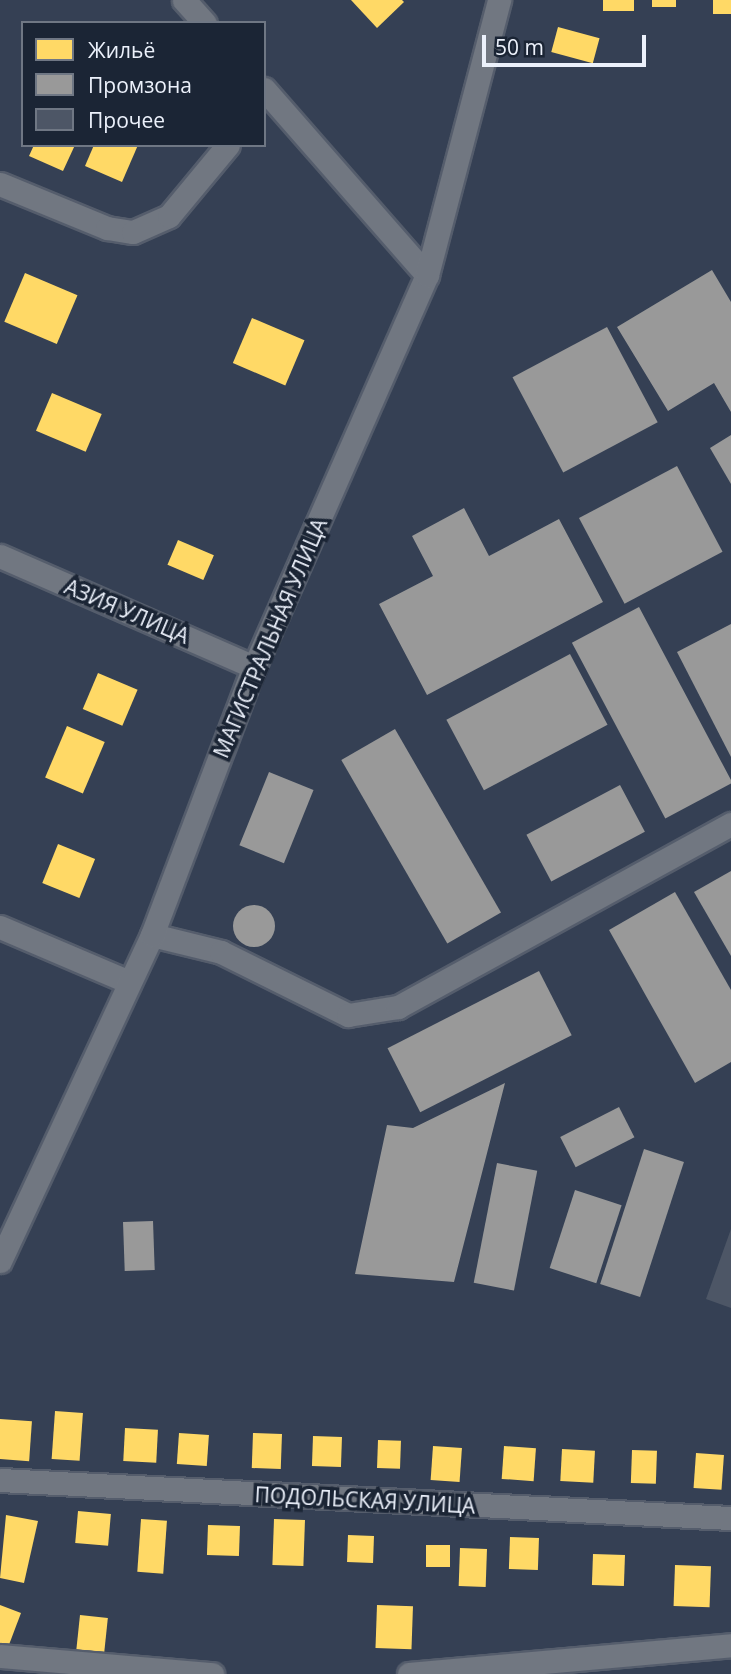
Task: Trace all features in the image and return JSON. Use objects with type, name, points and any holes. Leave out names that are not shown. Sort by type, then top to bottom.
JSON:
[{"type":"street","points":[[184,0],[203,21]]},
{"type":"street","name":"МАГИСТРАЛЬНАЯ УЛИЦА","points":[[0,1261],[152,935],[254,667],[427,275],[499,0]]},
{"type":"street","points":[[266,95],[427,275]]},
{"type":"street","points":[[0,184],[107,229],[133,232],[169,216],[226,147]]},
{"type":"street","name":"АЗИЯ УЛИЦА","points":[[0,556],[254,667]]},
{"type":"street","points":[[152,935],[221,952],[348,1015],[398,1007],[731,824]]},
{"type":"street","points":[[0,927],[129,982]]},
{"type":"street","name":"ПОДОЛЬСКАЯ УЛИЦА","points":[[0,1480],[731,1518]]},
{"type":"street","points":[[409,1674],[731,1645]]},
{"type":"street","points":[[0,1656],[212,1674]]},
{"type":"building: Жильё","points":[[351,0],[402,0],[404,2],[377,28]]},
{"type":"building: Жильё","points":[[603,0],[634,0],[634,11],[603,11]]},
{"type":"building: Жильё","points":[[652,0],[676,0],[676,7],[652,7]]},
{"type":"building: Жильё","points":[[713,0],[731,0],[731,14],[713,14]]},
{"type":"building: Жильё","points":[[558,27],[600,38],[593,63],[551,52]]},
{"type":"building: Жильё","points":[[33,147],[74,147],[63,171],[29,156]]},
{"type":"building: Жильё","points":[[93,147],[137,147],[122,182],[85,166]]},
{"type":"building: Жильё","points":[[25,273],[77,295],[57,344],[4,322]]},
{"type":"building: Жильё","points":[[252,318],[304,340],[285,385],[233,363]]},
{"type":"building: Жильё","points":[[52,393],[102,414],[86,452],[36,431]]},
{"type":"building: Жильё","points":[[178,540],[214,555],[203,580],[167,565]]},
{"type":"building: Жильё","points":[[98,673],[138,690],[122,726],[83,709]]},
{"type":"building: Жильё","points":[[67,726],[105,742],[83,794],[45,778]]},
{"type":"building: Жильё","points":[[58,844],[95,859],[79,898],[42,883]]},
{"type":"building: Жильё","points":[[55,1411],[83,1413],[80,1461],[52,1459]]},
{"type":"building: Жильё","points":[[0,1419],[32,1421],[29,1461],[0,1459]]},
{"type":"building: Жильё","points":[[125,1428],[158,1430],[156,1463],[123,1461]]},
{"type":"building: Жильё","points":[[179,1433],[209,1435],[207,1466],[177,1464]]},
{"type":"building: Жильё","points":[[253,1433],[282,1434],[281,1469],[252,1468]]},
{"type":"building: Жильё","points":[[313,1436],[342,1437],[341,1467],[312,1466]]},
{"type":"building: Жильё","points":[[378,1440],[401,1441],[400,1469],[377,1468]]},
{"type":"building: Жильё","points":[[433,1446],[462,1448],[460,1482],[431,1480]]},
{"type":"building: Жильё","points":[[504,1446],[536,1448],[534,1481],[502,1479]]},
{"type":"building: Жильё","points":[[562,1449],[595,1451],[593,1483],[560,1481]]},
{"type":"building: Жильё","points":[[632,1450],[657,1451],[656,1484],[631,1483]]},
{"type":"building: Жильё","points":[[696,1453],[724,1455],[721,1490],[694,1488]]},
{"type":"building: Жильё","points":[[78,1511],[111,1514],[108,1546],[75,1543]]},
{"type":"building: Жильё","points":[[6,1515],[38,1521],[24,1583],[0,1578]]},
{"type":"building: Жильё","points":[[141,1519],[167,1521],[163,1574],[137,1572]]},
{"type":"building: Жильё","points":[[274,1519],[305,1520],[303,1566],[272,1565]]},
{"type":"building: Жильё","points":[[208,1525],[240,1526],[239,1556],[207,1555]]},
{"type":"building: Жильё","points":[[348,1535],[374,1536],[373,1563],[347,1562]]},
{"type":"building: Жильё","points":[[510,1537],[539,1538],[538,1570],[509,1569]]},
{"type":"building: Жильё","points":[[426,1545],[450,1545],[450,1567],[426,1567]]},
{"type":"building: Жильё","points":[[460,1548],[487,1549],[486,1587],[459,1586]]},
{"type":"building: Жильё","points":[[593,1554],[625,1555],[624,1586],[592,1585]]},
{"type":"building: Жильё","points":[[675,1565],[711,1566],[710,1607],[674,1606]]},
{"type":"building: Жильё","points":[[0,1605],[21,1613],[7,1650],[0,1648]]},
{"type":"building: Жильё","points":[[377,1605],[413,1606],[411,1649],[375,1648]]},
{"type":"building: Жильё","points":[[80,1615],[108,1618],[104,1653],[76,1650]]},
{"type":"building: Промзона","points":[[712,270],[731,302],[731,412],[714,383],[668,411],[617,327]]},
{"type":"building: Промзона","points":[[607,327],[658,422],[563,473],[513,377]]},
{"type":"building: Промзона","points":[[731,435],[731,484],[710,448]]},
{"type":"building: Промзона","points":[[677,466],[723,552],[625,604],[579,518]]},
{"type":"building: Промзона","points":[[464,508],[489,556],[559,519],[603,602],[427,695],[379,604],[433,576],[412,536]]},
{"type":"building: Промзона","points":[[639,607],[731,780],[731,783],[665,818],[572,643]]},
{"type":"building: Промзона","points":[[731,624],[731,757],[677,652]]},
{"type":"building: Промзона","points":[[570,654],[608,725],[484,790],[446,720]]},
{"type":"building: Промзона","points":[[395,729],[501,913],[447,944],[341,760]]},
{"type":"building: Промзона","points":[[269,772],[314,790],[284,863],[239,845]]},
{"type":"building: Промзона","points":[[620,785],[645,832],[551,882],[526,835]]},
{"type":"building: Промзона","points":[[731,871],[731,956],[694,892]]},
{"type":"building: Промзона","points":[[675,892],[731,990],[731,1062],[695,1083],[609,930]]},
{"type":"building: Промзона","points":[[254,905],[269,911],[275,926],[269,941],[254,947],[239,941],[233,926],[239,911]]},
{"type":"building: Промзона","points":[[539,971],[572,1035],[420,1112],[388,1048]]},
{"type":"building: Промзона","points":[[505,1083],[454,1282],[355,1274],[387,1125],[413,1128]]},
{"type":"building: Промзона","points":[[619,1107],[634,1137],[576,1167],[560,1137]]},
{"type":"building: Промзона","points":[[644,1149],[684,1162],[640,1297],[600,1284]]},
{"type":"building: Промзона","points":[[497,1163],[537,1171],[514,1291],[474,1283]]},
{"type":"building: Промзона","points":[[575,1190],[622,1205],[596,1283],[550,1268]]},
{"type":"building: Промзона","points":[[153,1221],[155,1270],[125,1271],[123,1222]]},
{"type":"building: Прочее","points":[[731,1229],[731,1308],[706,1299]]}]
